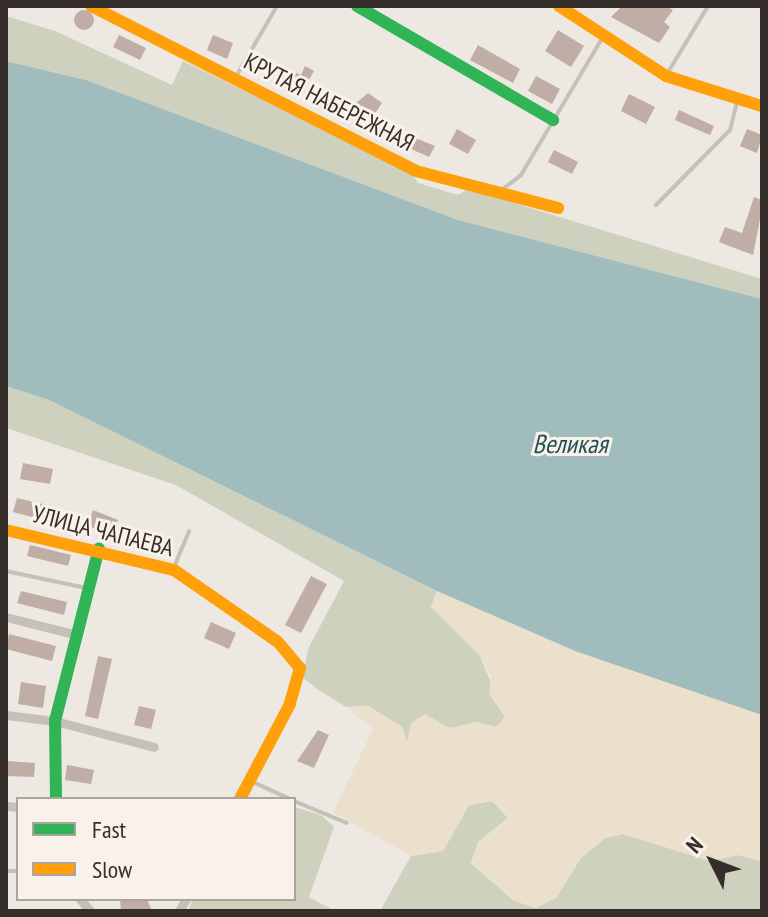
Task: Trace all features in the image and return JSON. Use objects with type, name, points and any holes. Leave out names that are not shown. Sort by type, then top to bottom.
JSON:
[{"type":"street","name":"КРУТАЯ НАБЕРЕЖНАЯ","points":[[91,6],[416,171],[558,208]]},
{"type":"street","points":[[357,6],[553,120]]},
{"type":"street","points":[[559,6],[666,76],[762,106]]},
{"type":"street","name":"УЛИЦА ЧАПАЕВА","points":[[6,530],[99,549],[174,570],[278,642],[300,668],[290,704],[250,781]]},
{"type":"street","points":[[56,797],[55,721],[99,549]]},
{"type":"street","points":[[6,617],[77,635]]},
{"type":"street","points":[[6,715],[55,721],[154,747]]},
{"type":"street","points":[[241,797],[250,781]]},
{"type":"lane","points":[[236,77],[277,6]]},
{"type":"lane","points":[[666,76],[708,6]]},
{"type":"lane","points":[[498,193],[521,175],[603,36]]},
{"type":"lane","points":[[656,205],[730,130],[738,98]]},
{"type":"lane","points":[[174,570],[189,531]]},
{"type":"lane","points":[[6,573],[88,589]]},
{"type":"lane","points":[[250,781],[285,797]]},
{"type":"lane","points":[[296,802],[347,823]]},
{"type":"green space","points":[[6,16],[55,31],[172,85],[183,61],[411,172],[418,183],[458,195],[468,189],[762,279],[762,299],[458,220],[86,80],[6,61]]},
{"type":"green space","points":[[6,386],[49,400],[437,591],[431,607],[480,656],[505,717],[496,727],[476,722],[407,743],[402,727],[368,706],[346,707],[319,690],[303,678],[308,649],[344,581],[176,485],[6,428]]},
{"type":"green space","points":[[492,801],[508,818],[478,842],[471,863],[514,901],[556,898],[580,859],[605,838],[623,834],[710,861],[738,855],[762,861],[762,911],[380,911],[411,856],[443,851],[469,805]]},
{"type":"green space","points":[[296,808],[321,815],[334,827],[309,897],[335,911],[188,911],[192,901],[296,901]]},
{"type":"sand","points":[[437,591],[575,651],[762,715],[762,861],[738,855],[710,861],[623,834],[605,838],[580,859],[556,898],[536,908],[514,901],[471,863],[478,842],[508,818],[493,801],[469,805],[443,851],[411,856],[333,812],[373,729],[346,707],[368,706],[402,727],[407,742],[411,723],[425,714],[450,728],[476,722],[496,727],[505,717],[489,694],[491,676],[480,656],[431,607]]},
{"type":"water","name":"Великая","points":[[6,61],[86,80],[458,220],[762,299],[762,715],[575,651],[437,591],[49,400],[6,386]]},
{"type":"building","points":[[622,6],[666,6],[673,10],[664,22],[670,27],[659,43],[611,17]]},
{"type":"building","points":[[80,10],[88,10],[94,20],[88,30],[80,30],[74,24],[74,16]]},
{"type":"building","points":[[558,30],[584,46],[571,67],[545,51]]},
{"type":"building","points":[[119,35],[146,48],[140,60],[113,47]]},
{"type":"building","points":[[213,35],[233,43],[227,59],[207,50]]},
{"type":"building","points":[[478,45],[520,69],[513,83],[470,60]]},
{"type":"building","points":[[305,66],[314,71],[303,90],[278,78],[283,67],[301,75]]},
{"type":"building","points":[[536,76],[560,89],[552,104],[528,91]]},
{"type":"building","points":[[368,93],[382,103],[368,124],[348,110]]},
{"type":"building","points":[[629,94],[655,107],[646,124],[621,111]]},
{"type":"building","points":[[679,110],[714,126],[710,135],[675,120]]},
{"type":"building","points":[[457,129],[476,140],[468,154],[449,144]]},
{"type":"building","points":[[747,129],[762,135],[757,153],[740,146]]},
{"type":"building","points":[[398,131],[435,146],[429,157],[393,141]]},
{"type":"building","points":[[554,150],[578,162],[572,174],[548,162]]},
{"type":"building","points":[[754,197],[762,200],[762,209],[753,255],[719,242],[725,227],[742,233]]},
{"type":"building","points":[[23,463],[53,469],[50,484],[20,479]]},
{"type":"building","points":[[17,498],[51,506],[48,521],[13,512]]},
{"type":"building","points":[[93,510],[118,520],[112,535],[88,526]]},
{"type":"building","points":[[30,545],[71,555],[68,566],[27,556]]},
{"type":"building","points":[[311,576],[327,584],[301,633],[285,625]]},
{"type":"building","points":[[21,591],[67,602],[64,615],[17,603]]},
{"type":"building","points":[[211,622],[236,633],[229,649],[204,638]]},
{"type":"building","points":[[9,634],[56,646],[52,661],[6,649]]},
{"type":"building","points":[[98,656],[112,659],[98,719],[85,716]]},
{"type":"building","points":[[21,682],[46,686],[43,708],[18,704]]},
{"type":"building","points":[[139,706],[156,710],[151,729],[134,725]]},
{"type":"building","points":[[318,730],[329,735],[314,768],[297,761]]},
{"type":"building","points":[[8,761],[35,763],[34,777],[7,776]]},
{"type":"building","points":[[67,765],[94,770],[91,784],[65,780]]},
{"type":"building","points":[[120,901],[148,901],[152,911],[121,911]]},
{"type":"traffic: fast","points":[[357,6],[553,120]]},
{"type":"traffic: fast","points":[[56,797],[55,721],[99,549]]},
{"type":"traffic: slow","points":[[91,6],[416,171],[558,208]]},
{"type":"traffic: slow","points":[[559,6],[666,76],[762,106]]},
{"type":"traffic: slow","points":[[6,530],[174,570],[278,642],[300,668],[290,704],[241,797]]}]
